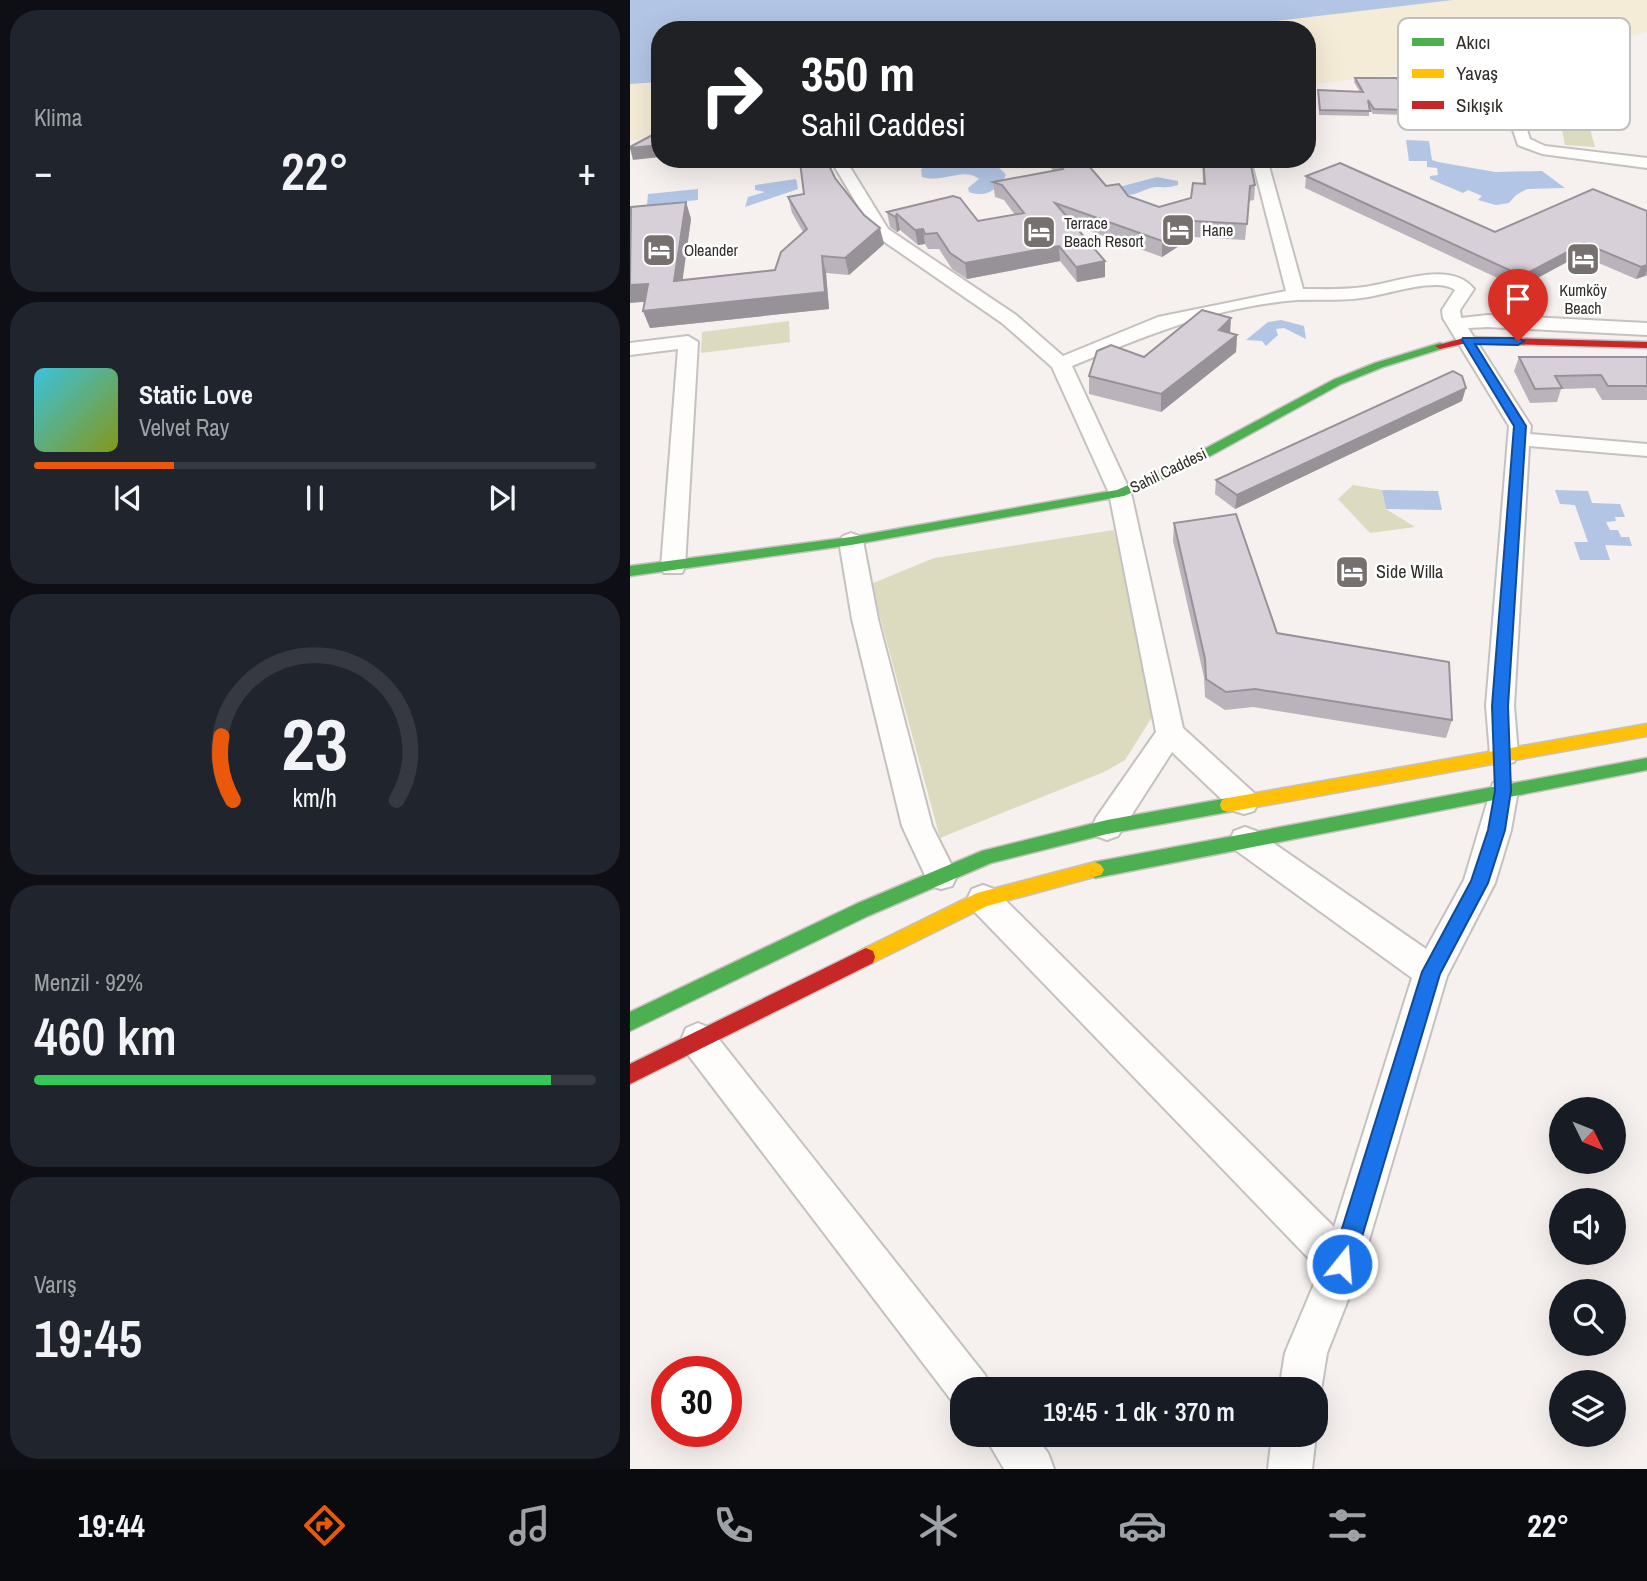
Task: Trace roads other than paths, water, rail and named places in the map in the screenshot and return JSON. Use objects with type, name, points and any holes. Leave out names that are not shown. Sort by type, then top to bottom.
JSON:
[{"type":"main road","name":"Sahil Caddesi","points":[[630,570],[673,567],[851,541],[1120,494],[1155,480],[1299,401],[1462,332],[1647,345]]},
{"type":"main road","points":[[630,1022],[862,911],[988,856],[1107,827],[1647,730]]},
{"type":"main road","points":[[1503,791],[1504,754]]},
{"type":"main road","points":[[630,1074],[983,899],[1116,864],[1647,764]]},
{"type":"street","points":[[1518,130],[1522,142],[1542,150],[1647,163]]},
{"type":"street","points":[[843,168],[882,232],[1009,319],[1061,363],[1120,494],[1170,733],[1244,802]]},
{"type":"street","points":[[1261,168],[1296,295]]},
{"type":"street","points":[[1061,363],[1165,321],[1228,306],[1296,295],[1362,293],[1430,280],[1456,282],[1465,289],[1451,310],[1520,426],[1500,706],[1504,754]]},
{"type":"street","points":[[1462,332],[1488,321],[1647,329]]},
{"type":"street","points":[[630,349],[688,342],[673,567]]},
{"type":"street","points":[[1519,439],[1647,450]]},
{"type":"street","points":[[851,541],[865,619],[918,826],[941,876]]},
{"type":"street","points":[[1107,827],[1170,733]]},
{"type":"street","points":[[1302,1377],[1306,1353],[1342,1264],[1431,972],[1479,883],[1496,830],[1503,791]]},
{"type":"street","points":[[1245,840],[1431,972]]},
{"type":"street","points":[[983,899],[1342,1264]]},
{"type":"street","points":[[698,1040],[960,1377]]},
{"type":"street","points":[[1015,1447],[1032,1469]]},
{"type":"street","points":[[1290,1469],[1293,1447]]},
{"type":"water","points":[[630,0],[1453,0],[1277,21],[651,21],[651,83],[630,84]]},
{"type":"water","points":[[1406,140],[1429,141],[1432,160],[1438,162],[1495,172],[1542,171],[1565,188],[1527,189],[1509,203],[1496,205],[1478,200],[1482,196],[1468,190],[1463,193],[1430,179],[1430,176],[1438,175],[1437,168],[1427,167],[1427,161],[1409,161]]},
{"type":"water","points":[[999,168],[1006,175],[995,189],[975,194],[969,192],[968,188],[979,179],[973,175],[959,174],[929,179],[922,177],[921,169]]},
{"type":"water","points":[[1157,177],[1178,181],[1178,185],[1151,188],[1127,195],[1119,187]]},
{"type":"water","points":[[796,179],[798,189],[745,207],[748,197],[765,192],[755,190],[755,185]]},
{"type":"water","points":[[698,189],[698,200],[647,205],[648,194]]},
{"type":"water","points":[[1281,320],[1304,326],[1306,339],[1284,328],[1276,329],[1278,335],[1266,346],[1262,341],[1246,340],[1268,322]]},
{"type":"water","points":[[1382,490],[1438,491],[1442,510],[1386,509]]},
{"type":"water","points":[[1555,490],[1588,491],[1592,503],[1620,504],[1625,517],[1615,517],[1616,521],[1606,522],[1610,530],[1618,530],[1621,537],[1629,537],[1632,546],[1605,545],[1610,560],[1580,560],[1574,542],[1588,542],[1575,505],[1560,504]]},
{"type":"place","name":"Hane","points":[[1178,230]]},
{"type":"place","name":"Terrace Beach Resort","points":[[1039,232]]},
{"type":"place","name":"Oleander","points":[[659,250]]},
{"type":"place","name":"Kumköy Beach","points":[[1583,259]]},
{"type":"place","name":"Side Willa","points":[[1352,572]]}]
